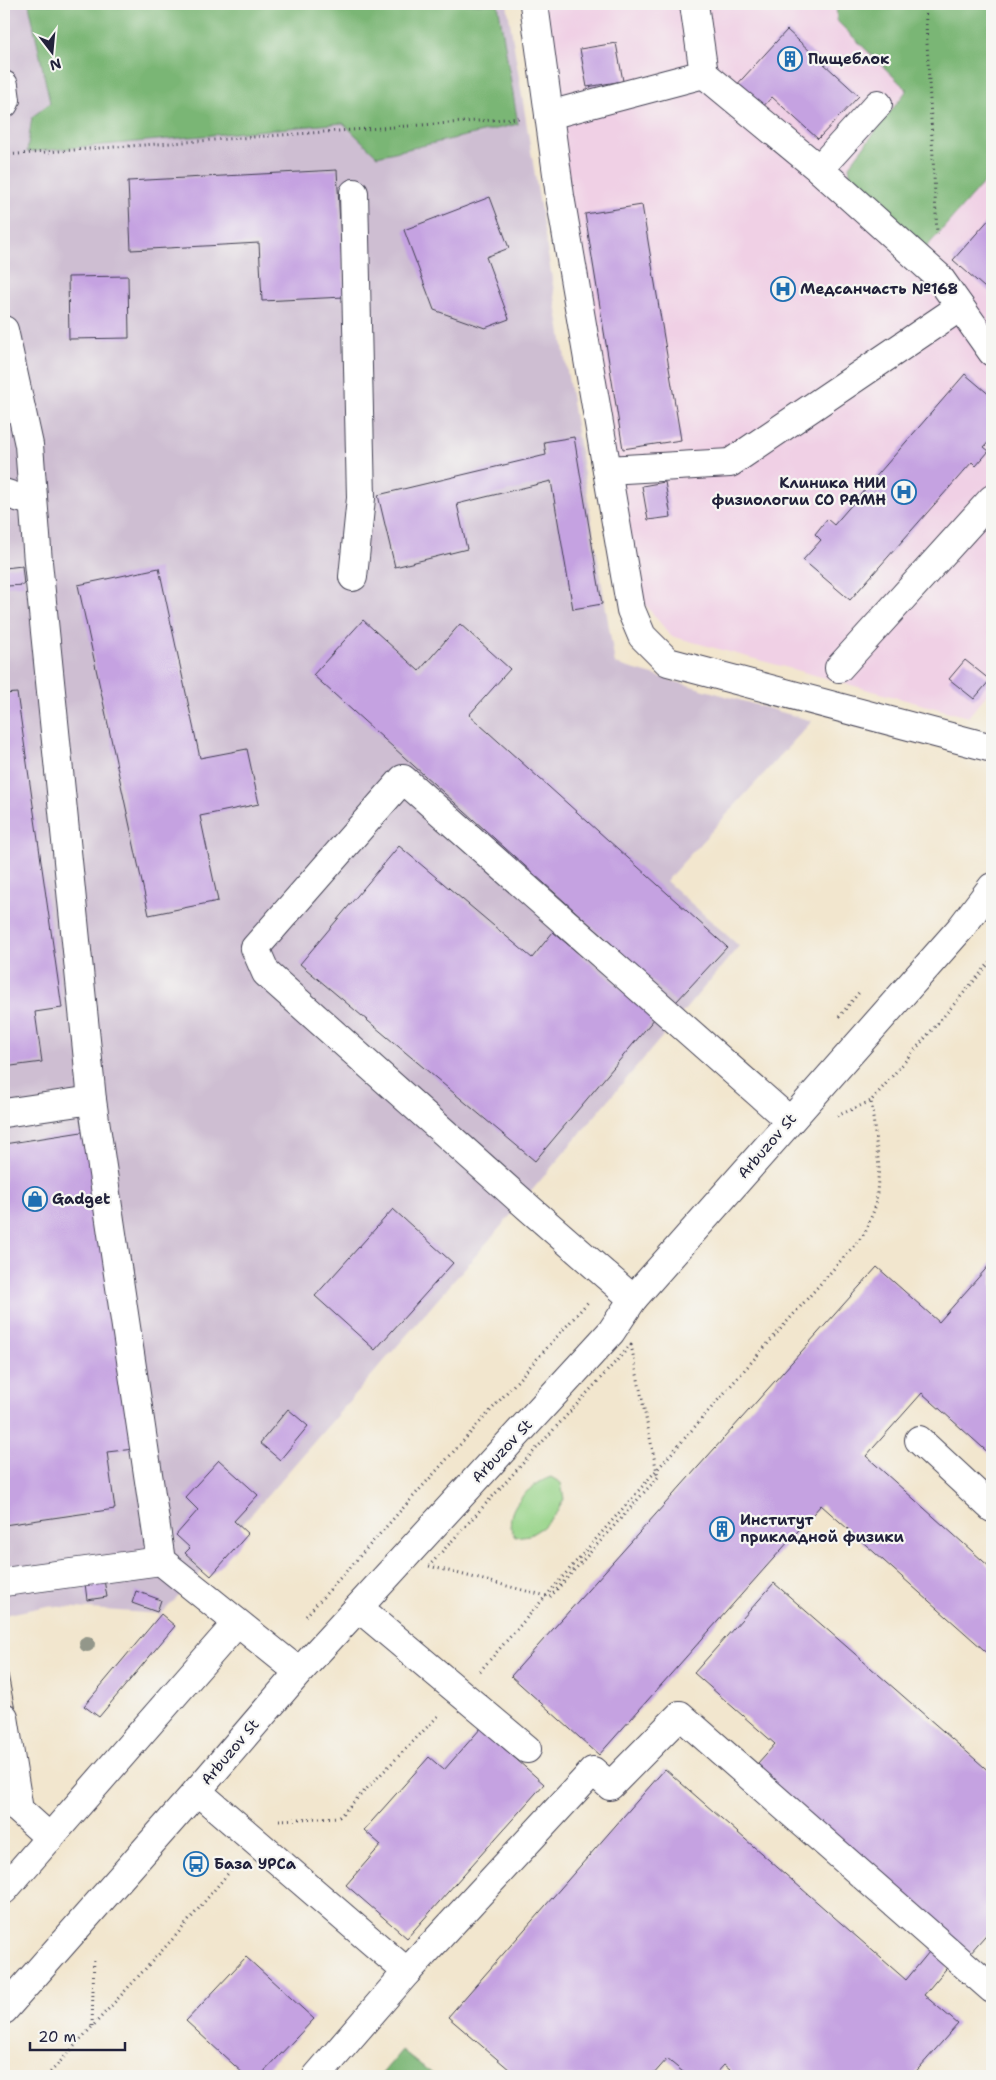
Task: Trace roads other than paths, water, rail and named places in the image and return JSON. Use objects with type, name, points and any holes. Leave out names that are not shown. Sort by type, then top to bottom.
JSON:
[{"type":"street","points":[[534,4],[562,205],[607,470],[632,610],[642,636],[668,662],[992,748]]},
{"type":"street","points":[[694,4],[704,74],[819,169],[939,278],[992,352]]},
{"type":"street","points":[[549,116],[704,74]]},
{"type":"street","points":[[4,86],[6,100],[4,104]]},
{"type":"street","points":[[819,169],[878,104]]},
{"type":"street","points":[[353,577],[361,498],[354,194]]},
{"type":"street","points":[[607,470],[730,462],[960,307]]},
{"type":"street","points":[[4,330],[28,445],[92,1100],[161,1561],[299,1672]]},
{"type":"street","points":[[4,493],[34,502]]},
{"type":"street","points":[[839,668],[992,499]]},
{"type":"street","points":[[633,1299],[266,973],[255,948],[404,779],[790,1121]]},
{"type":"street","name":"Arbuzov St","points":[[4,2010],[299,1672],[611,1332],[633,1299],[960,929],[992,887]]},
{"type":"street","points":[[4,1113],[92,1100]]},
{"type":"street","points":[[919,1440],[992,1508]]},
{"type":"street","points":[[4,1582],[161,1561]]},
{"type":"street","points":[[358,1608],[527,1749]]},
{"type":"street","points":[[4,1890],[237,1623]]},
{"type":"street","points":[[317,2076],[407,1972],[592,1771],[610,1786],[680,1715],[992,1989]]},
{"type":"street","points":[[4,1717],[19,1810],[50,1838]]},
{"type":"street","points":[[197,1791],[407,1972]]},
{"type":"place","name":"Пищеблок","points":[[790,59]]},
{"type":"place","name":"Медсанчасть №168","points":[[783,289]]},
{"type":"place","name":"Клиника НИИ физиологии СО РАМН","points":[[904,492]]},
{"type":"place","name":"Gadget","points":[[35,1199]]},
{"type":"place","name":"Институт прикладной физики","points":[[722,1529]]},
{"type":"place","name":"База УРСа","points":[[196,1864]]}]
